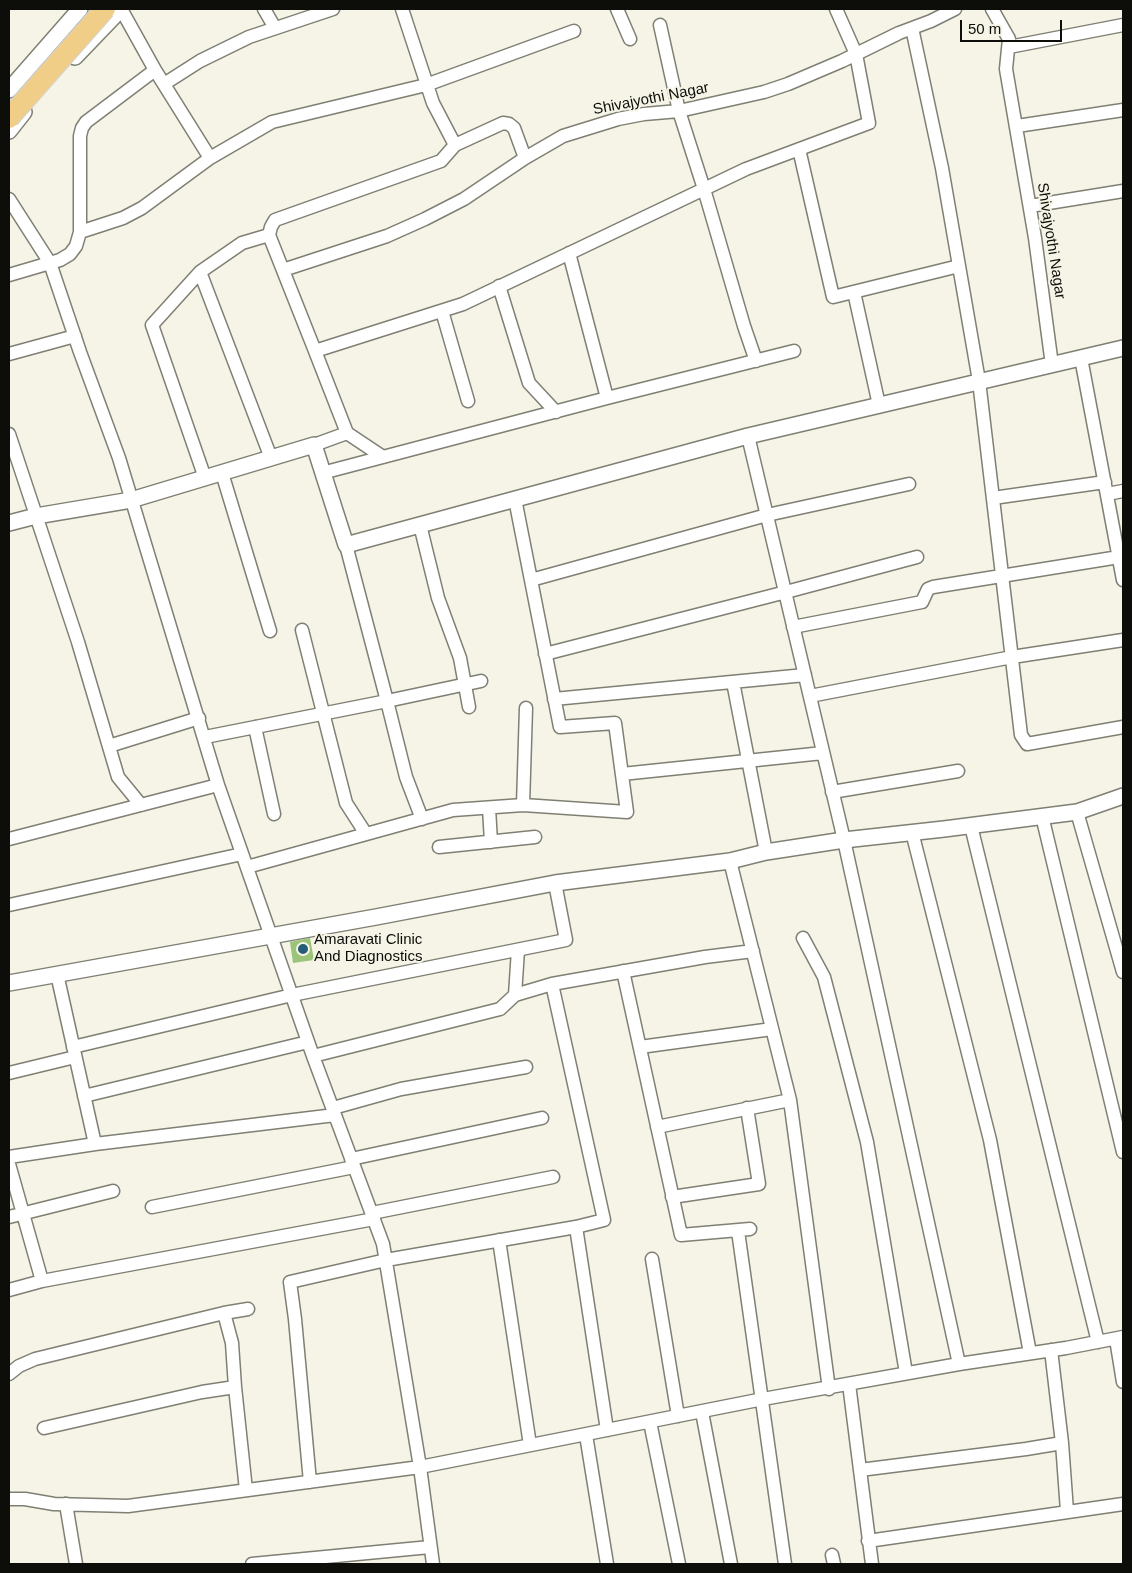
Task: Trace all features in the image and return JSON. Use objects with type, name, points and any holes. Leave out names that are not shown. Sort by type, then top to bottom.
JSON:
[{"type":"main road","points":[[18,104],[88,9]]},
{"type":"main road","points":[[9,118],[105,9]]},
{"type":"street","points":[[9,90],[80,9]]},
{"type":"street","points":[[9,131],[18,104],[121,9],[155,70],[210,158]]},
{"type":"street","points":[[264,9],[275,28]]},
{"type":"street","points":[[164,84],[200,61],[249,37],[333,9]]},
{"type":"street","points":[[402,9],[433,103],[455,145]]},
{"type":"street","points":[[617,9],[630,39]]},
{"type":"street","points":[[314,351],[463,304],[746,169],[869,123],[856,54],[836,9]]},
{"type":"street","name":"Shivajyothi Nagar","points":[[283,270],[386,236],[425,219],[464,199],[525,158],[563,136],[618,119],[644,114],[679,111],[764,92],[788,84],[955,9]]},
{"type":"street","name":"Shivajyothi Nagar","points":[[992,9],[1009,38],[1006,69],[1030,206],[1052,365]]},
{"type":"street","points":[[660,25],[679,111],[756,360]]},
{"type":"street","points":[[1009,47],[1123,26]]},
{"type":"street","points":[[912,28],[942,168],[979,381],[1021,734],[1027,744],[1123,727]]},
{"type":"street","points":[[80,232],[123,218],[142,208],[210,158],[272,122],[426,84],[574,32]]},
{"type":"street","points":[[9,275],[60,260],[70,254],[76,246],[80,232],[80,136],[82,128],[86,122],[155,70]]},
{"type":"street","points":[[9,94],[18,104]]},
{"type":"street","points":[[1017,126],[1123,110]]},
{"type":"street","points":[[383,457],[347,433],[269,235],[271,227],[275,220],[441,161],[455,145],[503,123],[510,124],[514,128],[525,158]]},
{"type":"street","points":[[799,149],[833,298],[959,266]]},
{"type":"street","points":[[1030,206],[1123,191]]},
{"type":"street","points":[[9,199],[50,263],[120,458],[131,500],[205,737],[218,785],[313,1056],[383,1244],[420,1467],[433,1564]]},
{"type":"street","points":[[205,478],[152,325],[200,272],[242,243],[269,235]]},
{"type":"street","points":[[569,252],[607,398]]},
{"type":"street","points":[[200,272],[271,458]]},
{"type":"street","points":[[499,286],[529,383],[556,412]]},
{"type":"street","points":[[854,292],[879,405]]},
{"type":"street","points":[[442,311],[468,401]]},
{"type":"street","points":[[9,354],[75,336]]},
{"type":"street","points":[[346,545],[748,436],[1123,348]]},
{"type":"street","points":[[322,473],[794,351]]},
{"type":"street","points":[[1081,358],[1106,488],[1120,540],[1119,557],[1123,580]]},
{"type":"street","points":[[9,523],[36,516],[131,500],[314,445],[347,433]]},
{"type":"street","points":[[9,434],[78,642],[118,777],[140,805]]},
{"type":"street","points":[[748,436],[844,840],[960,1364]]},
{"type":"street","points":[[314,445],[346,545],[406,777],[422,819]]},
{"type":"street","points":[[222,473],[270,631]]},
{"type":"street","points":[[531,580],[767,515],[909,484]]},
{"type":"street","points":[[993,498],[1106,488],[1123,491]]},
{"type":"street","points":[[247,867],[453,810],[523,805],[627,812],[614,723],[560,727],[515,499]]},
{"type":"street","points":[[420,524],[438,598],[460,658],[469,707]]},
{"type":"street","points":[[545,654],[917,557]]},
{"type":"street","points":[[793,626],[922,602],[928,589],[931,587],[1119,557]]},
{"type":"street","points":[[302,630],[346,803],[366,834]]},
{"type":"street","points":[[810,696],[1012,657],[1123,640]]},
{"type":"street","points":[[554,698],[805,675]]},
{"type":"street","points":[[205,737],[481,681]]},
{"type":"street","points":[[733,682],[766,852]]},
{"type":"street","points":[[523,805],[526,708]]},
{"type":"street","points":[[109,746],[199,718]]},
{"type":"street","points":[[255,726],[274,814]]},
{"type":"street","points":[[622,774],[823,753]]},
{"type":"street","points":[[832,792],[958,770]]},
{"type":"street","points":[[9,839],[218,785]]},
{"type":"street","points":[[9,983],[555,883],[730,861],[766,852],[844,840],[1078,812],[1123,796]]},
{"type":"street","points":[[489,808],[491,842]]},
{"type":"street","points":[[1078,812],[1123,972]]},
{"type":"street","points":[[1042,816],[1123,1152]]},
{"type":"street","points":[[971,826],[1098,1342]]},
{"type":"street","points":[[912,832],[990,1140],[1030,1352]]},
{"type":"street","points":[[439,847],[536,836]]},
{"type":"street","points":[[9,905],[242,854]]},
{"type":"street","points":[[730,861],[790,1100],[829,1388]]},
{"type":"street","points":[[9,1073],[74,1052],[292,996],[566,940],[555,883]]},
{"type":"street","points":[[803,938],[824,978],[867,1142],[906,1373]]},
{"type":"street","points":[[515,995],[518,950]]},
{"type":"street","points":[[313,1056],[500,1009],[515,995],[552,984],[705,957],[752,951]]},
{"type":"street","points":[[623,972],[681,1235],[744,1230],[763,1399],[785,1564]]},
{"type":"street","points":[[57,974],[95,1144]]},
{"type":"street","points":[[310,1482],[290,1282],[386,1260],[576,1227],[604,1220],[552,984]]},
{"type":"street","points":[[640,1047],[772,1029]]},
{"type":"street","points":[[84,1096],[308,1042]]},
{"type":"street","points":[[9,1157],[334,1112],[402,1088],[526,1067]]},
{"type":"street","points":[[657,1126],[790,1100]]},
{"type":"street","points":[[672,1197],[759,1184],[747,1108]]},
{"type":"street","points":[[152,1207],[353,1163],[542,1118]]},
{"type":"street","points":[[9,1164],[42,1281]]},
{"type":"street","points":[[9,1290],[42,1281],[373,1216],[553,1176]]},
{"type":"street","points":[[9,1217],[113,1191]]},
{"type":"street","points":[[576,1227],[608,1430]]},
{"type":"street","points":[[499,1240],[530,1445]]},
{"type":"street","points":[[652,1259],[678,1416]]},
{"type":"street","points":[[9,1374],[19,1366],[35,1359],[224,1313],[248,1309]]},
{"type":"street","points":[[224,1313],[232,1343],[246,1490]]},
{"type":"street","points":[[9,1499],[66,1504],[128,1506],[420,1467],[763,1399],[906,1373],[1120,1338],[1123,1382]]},
{"type":"street","points":[[1051,1350],[1062,1443],[1067,1511]]},
{"type":"street","points":[[850,1384],[872,1564]]},
{"type":"street","points":[[44,1428],[202,1392],[235,1387]]},
{"type":"street","points":[[702,1412],[731,1564]]},
{"type":"street","points":[[650,1422],[679,1564]]},
{"type":"street","points":[[586,1434],[607,1564]]},
{"type":"street","points":[[860,1470],[1062,1443]]},
{"type":"street","points":[[66,1504],[76,1564]]},
{"type":"street","points":[[868,1541],[1123,1504]]},
{"type":"street","points":[[252,1564],[430,1547]]},
{"type":"building","points":[[310,938],[314,960],[293,963],[290,942]]},
{"type":"place","name":"Amaravati Clinic And Diagnostics","points":[[303,949]]}]
